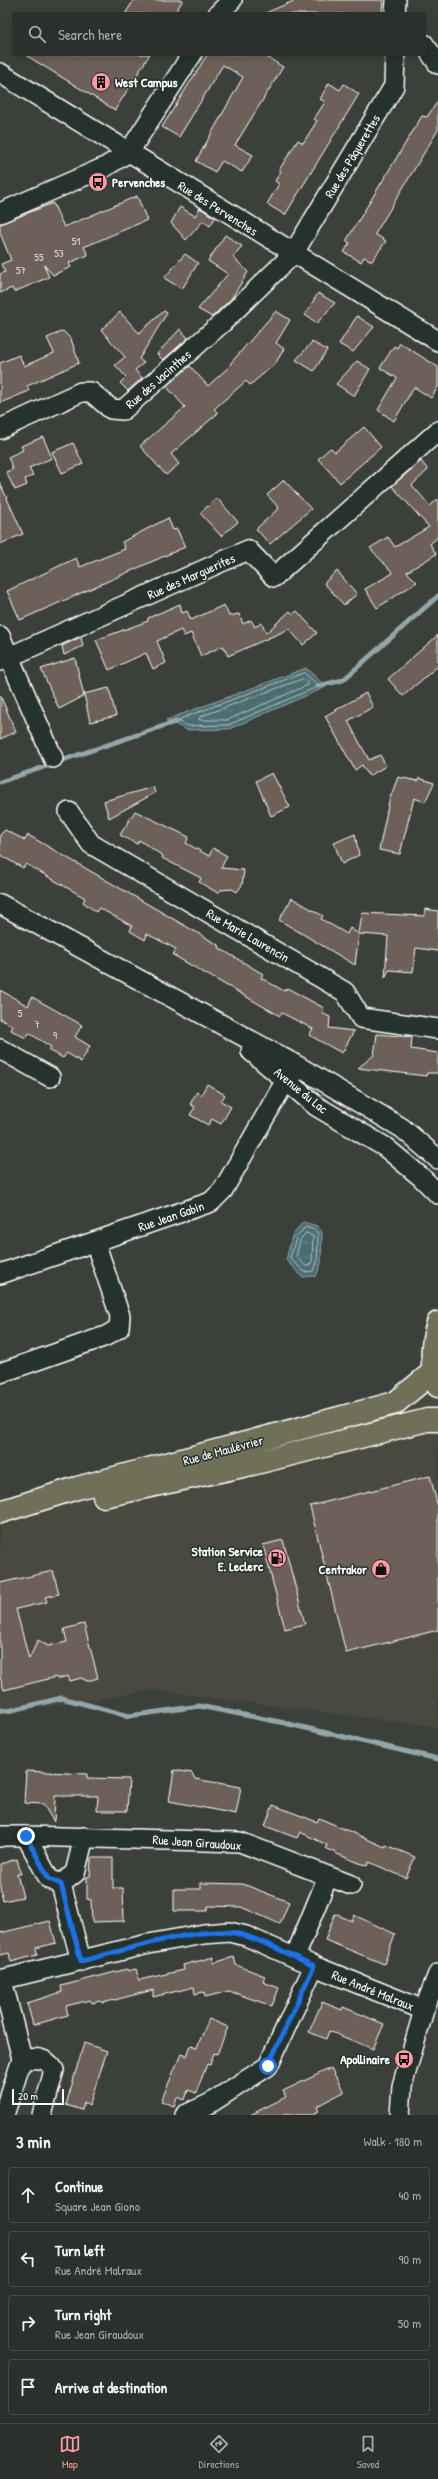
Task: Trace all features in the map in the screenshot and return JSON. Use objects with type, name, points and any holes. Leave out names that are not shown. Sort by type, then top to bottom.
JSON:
[{"type":"main road","points":[[435,1379],[432,1341],[438,1323]]},
{"type":"main road","name":"Rue de Maulévrier","points":[[2,1511],[77,1488],[395,1403],[435,1379]]},
{"type":"main road","name":"Rue de Maulévrier","points":[[2,1511],[80,1500],[146,1487],[427,1420],[438,1420]]},
{"type":"street","points":[[220,12],[232,0]]},
{"type":"street","points":[[395,12],[396,0]]},
{"type":"street","points":[[426,47],[438,64]]},
{"type":"street","points":[[0,213],[105,167],[129,152],[191,56]]},
{"type":"street","name":"Rue des Pâquerettes","points":[[293,254],[394,86],[395,56]]},
{"type":"street","name":"Rue des Pervenches","points":[[0,73],[293,254],[438,341]]},
{"type":"street","name":"Rue des Jacinthes","points":[[0,429],[81,392],[91,392],[111,409],[123,410],[224,322],[293,254]]},
{"type":"street","name":"Rue des Marguerites","points":[[5,659],[248,550],[274,577],[438,431]]},
{"type":"street","points":[[0,636],[5,659],[53,758]]},
{"type":"street","name":"Rue Marie Laurencin","points":[[69,812],[91,844],[345,992],[361,1018],[438,1029]]},
{"type":"street","name":"Avenue du Lac","points":[[0,904],[160,990],[293,1074],[402,1128],[438,1159]]},
{"type":"street","points":[[0,1049],[50,1077]]},
{"type":"street","name":"Avenue du Lac","points":[[293,1074],[316,1106],[385,1147],[421,1177],[438,1194]]},
{"type":"street","name":"Rue Jean Gabin","points":[[0,1274],[211,1202],[223,1190],[293,1074]]},
{"type":"street","points":[[0,1373],[106,1336],[119,1328],[120,1316],[95,1242]]},
{"type":"street","name":"Rue Jean Giraudoux","points":[[0,1838],[2,1836],[26,1836],[240,1842],[352,1885]]},
{"type":"street","points":[[26,1836],[49,1879],[61,1884]]},
{"type":"street","points":[[61,1884],[75,1873],[84,1838]]},
{"type":"street","points":[[295,1957],[328,1876]]},
{"type":"street","points":[[61,1884],[81,1961]]},
{"type":"street","name":"Rue André Malraux","points":[[1,1980],[197,1935],[229,1932],[246,1936],[314,1966],[424,2010]]},
{"type":"street","points":[[185,2115],[209,2104],[268,2066],[314,1966]]},
{"type":"street","points":[[400,2115],[402,2086],[424,2010],[438,1974]]},
{"type":"street","points":[[1,1980],[22,2059],[4,2115]]},
{"type":"street","points":[[22,2059],[40,2058],[49,2062],[54,2070],[42,2115]]},
{"type":"shaded area","points":[[438,1388],[438,1727],[153,1690],[0,1714],[0,1508],[69,1492]]},
{"type":"water","points":[[306,668],[326,687],[229,729],[187,730],[166,720]]},
{"type":"water","points":[[303,1222],[317,1226],[322,1232],[321,1264],[316,1276],[302,1277],[286,1260],[292,1236]]},
{"type":"building","points":[[134,0],[183,0],[175,12],[126,12]]},
{"type":"building","points":[[296,0],[383,0],[382,12],[268,12]]},
{"type":"building","name":"West Campus","points":[[27,56],[149,56],[115,110]]},
{"type":"building","points":[[206,56],[265,56],[283,67],[235,145],[253,155],[242,172],[222,161],[215,172],[196,161],[243,77],[223,65],[179,137],[162,127]]},
{"type":"building","points":[[329,83],[340,90],[344,84],[359,94],[285,215],[267,204],[279,184],[275,181],[281,171],[279,170],[298,140],[303,143],[317,121],[314,119],[325,102],[320,99]]},
{"type":"building","points":[[438,101],[438,130],[375,234],[386,241],[372,261],[364,257],[361,262],[344,252],[350,243],[346,241],[422,116],[427,117]]},
{"type":"building","points":[[137,196],[147,220],[84,247],[88,255],[69,263],[71,267],[53,275],[44,265],[49,277],[14,292],[12,288],[0,293],[0,274],[5,272],[1,264],[11,260],[0,233],[0,224],[53,203],[64,227]]},
{"type":"building","points":[[180,207],[195,216],[200,208],[215,218],[210,226],[203,221],[186,240],[171,223]]},
{"type":"building","points":[[225,235],[242,246],[233,257],[248,272],[231,299],[212,317],[198,309],[228,274],[208,261]]},
{"type":"building","points":[[185,254],[198,263],[182,289],[164,278]]},
{"type":"building","points":[[318,293],[335,303],[317,323],[305,315]]},
{"type":"building","points":[[164,311],[167,313],[139,359],[144,363],[135,370],[142,378],[128,391],[120,383],[126,377],[115,365],[125,357],[101,330],[120,312],[139,333]]},
{"type":"building","points":[[276,311],[290,320],[276,343],[284,349],[275,364],[250,385],[246,381],[214,409],[218,413],[171,454],[179,464],[166,475],[140,446],[185,407],[166,386],[190,366],[208,386],[231,365],[230,364]]},
{"type":"building","points":[[357,316],[374,327],[353,352],[339,344]]},
{"type":"building","points":[[180,329],[188,338],[163,360],[157,354]]},
{"type":"building","points":[[63,331],[71,339],[79,363],[27,386],[29,391],[0,403],[0,363],[19,355],[24,366],[54,353],[47,338]]},
{"type":"building","points":[[312,342],[327,350],[314,371],[296,360]]},
{"type":"building","points":[[400,343],[438,367],[438,387],[431,398],[414,387],[394,421],[378,410],[397,378],[380,368],[394,346],[397,348]]},
{"type":"building","points":[[357,361],[370,369],[354,396],[336,384]]},
{"type":"building","points":[[364,427],[381,447],[340,483],[318,459],[331,448],[335,452]]},
{"type":"building","points":[[43,437],[52,458],[29,468],[33,476],[25,479],[27,485],[15,490],[6,472],[13,469],[8,457],[23,450],[21,446]]},
{"type":"building","points":[[73,443],[83,464],[62,473],[52,452]]},
{"type":"building","points":[[421,461],[428,470],[412,485],[430,506],[438,499],[438,537],[430,544],[436,554],[407,572],[417,582],[377,608],[365,589],[393,573],[370,548],[388,537],[395,547],[429,527],[392,486]]},
{"type":"building","points":[[284,480],[311,509],[270,544],[256,529],[279,508],[267,495]]},
{"type":"building","points":[[0,483],[23,534],[0,544]]},
{"type":"building","points":[[217,498],[238,522],[221,536],[200,513]]},
{"type":"building","points":[[168,518],[173,530],[177,529],[185,547],[20,620],[7,591],[76,558],[80,567],[125,549],[122,542]]},
{"type":"building","points":[[337,571],[357,594],[344,605],[324,583]]},
{"type":"building","points":[[180,604],[182,613],[187,611],[191,620],[224,605],[229,616],[239,614],[243,624],[251,620],[255,627],[262,623],[266,633],[290,611],[293,614],[297,611],[317,633],[303,645],[289,629],[228,656],[223,646],[201,656],[191,633],[184,636],[181,630],[157,641],[166,663],[153,669],[146,653],[109,670],[96,640],[148,621],[148,618]]},
{"type":"building","points":[[438,635],[438,666],[403,696],[388,679]]},
{"type":"building","points":[[81,637],[83,646],[64,655],[62,646]]},
{"type":"building","points":[[75,658],[84,696],[59,709],[41,669]]},
{"type":"building","points":[[109,688],[116,716],[90,722],[84,694]]},
{"type":"building","points":[[366,693],[373,707],[348,721],[369,760],[380,755],[386,766],[369,776],[362,765],[355,770],[325,716]]},
{"type":"building","points":[[0,695],[16,732],[0,739]]},
{"type":"building","points":[[272,773],[290,807],[271,816],[256,781]]},
{"type":"building","points":[[398,777],[418,781],[419,778],[434,783],[425,802],[414,798],[400,854],[379,850],[389,801]]},
{"type":"building","points":[[153,787],[155,793],[109,818],[104,801]]},
{"type":"building","points":[[135,811],[189,837],[186,843],[209,856],[213,848],[227,856],[221,868],[244,870],[242,885],[237,892],[232,889],[221,890],[218,893],[199,882],[201,878],[162,858],[163,856],[139,840],[137,844],[120,835]]},
{"type":"building","points":[[5,830],[25,840],[28,835],[220,946],[219,948],[263,974],[261,978],[284,991],[287,988],[324,1008],[322,1013],[330,1017],[329,1028],[354,1031],[342,1053],[309,1035],[313,1029],[282,1013],[280,1016],[173,955],[176,949],[147,934],[145,940],[130,931],[132,926],[99,908],[96,912],[83,902],[85,898],[26,864],[23,868],[0,855],[0,835]]},
{"type":"building","points":[[355,834],[359,855],[342,864],[334,843]]},
{"type":"building","points":[[292,898],[323,916],[321,919],[347,934],[350,928],[359,934],[355,965],[279,920]]},
{"type":"building","points":[[425,909],[438,911],[438,951],[416,948],[413,972],[389,970],[385,978],[388,936],[359,934],[362,913],[424,916]]},
{"type":"building","points":[[0,990],[28,1006],[32,997],[82,1025],[75,1037],[90,1046],[81,1062],[67,1053],[63,1058],[49,1050],[51,1047],[29,1033],[26,1038],[11,1030],[13,1026],[0,1019]]},
{"type":"building","points":[[377,1034],[412,1037],[411,1049],[438,1053],[438,1073],[427,1073],[426,1076],[358,1068],[374,1055]]},
{"type":"building","points":[[207,1084],[225,1095],[221,1101],[231,1107],[221,1124],[212,1119],[208,1125],[190,1115],[195,1107],[190,1104],[197,1092],[201,1095]]},
{"type":"building","name":"Centrakor","points":[[430,1476],[438,1507],[438,1630],[346,1653],[310,1506]]},
{"type":"building","name":"Station Service E. Leclerc","points":[[283,1540],[305,1624],[285,1629],[263,1545]]},
{"type":"building","points":[[53,1571],[59,1594],[45,1597],[47,1602],[16,1609],[29,1659],[38,1640],[48,1646],[67,1642],[64,1629],[84,1624],[98,1678],[87,1681],[81,1678],[70,1681],[68,1676],[57,1679],[56,1677],[4,1690],[0,1677],[0,1583]]},
{"type":"building","points":[[174,1770],[192,1773],[195,1779],[241,1787],[236,1814],[169,1801]]},
{"type":"building","points":[[26,1771],[87,1774],[87,1778],[129,1779],[127,1811],[97,1811],[98,1796],[55,1796],[54,1822],[43,1804],[24,1803]]},
{"type":"building","points":[[273,1805],[317,1822],[319,1818],[385,1847],[386,1845],[415,1857],[406,1878],[369,1862],[367,1866],[337,1854],[326,1848],[327,1845],[300,1832],[297,1838],[265,1826]]},
{"type":"building","points":[[91,1858],[113,1858],[113,1888],[123,1888],[124,1921],[92,1922],[91,1900],[87,1899],[87,1877],[90,1876]]},
{"type":"building","points":[[17,1859],[21,1874],[17,1874],[23,1897],[3,1901],[0,1887],[0,1864]]},
{"type":"building","points":[[201,1883],[243,1884],[289,1902],[280,1924],[241,1907],[208,1906],[207,1911],[174,1911],[174,1889],[201,1889]]},
{"type":"building","points":[[335,1914],[352,1921],[354,1915],[395,1934],[384,1964],[325,1940]]},
{"type":"building","points":[[50,1921],[56,1943],[36,1948],[37,1955],[11,1962],[9,1953],[0,1955],[0,1933]]},
{"type":"building","points":[[214,1957],[213,1963],[234,1957],[236,1965],[265,1976],[263,1982],[279,1988],[272,2006],[229,1991],[205,1997],[204,1992],[195,1994],[194,1987],[153,1997],[153,1990],[103,2003],[101,2001],[92,2003],[90,2000],[66,2006],[68,2015],[33,2025],[27,2003],[62,1992],[61,1986],[127,1969],[128,1971],[136,1969],[139,1980],[184,1970],[183,1965]]},
{"type":"building","points":[[322,2002],[342,2010],[343,2007],[384,2024],[373,2049],[329,2031],[326,2039],[309,2032]]},
{"type":"building","points":[[209,2019],[228,2027],[217,2054],[214,2053],[210,2065],[207,2064],[196,2093],[188,2090],[185,2100],[177,2097],[174,2106],[161,2101],[181,2054],[187,2056],[191,2045],[197,2047]]},
{"type":"building","points":[[84,2043],[107,2051],[89,2106],[84,2103],[82,2110],[66,2105]]},
{"type":"building","points":[[331,2068],[344,2092],[317,2106],[319,2111],[311,2115],[250,2115],[286,2097],[283,2091]]},
{"type":"waterway","points":[[318,686],[343,680],[438,596]]},
{"type":"waterway","points":[[60,761],[178,721]]},
{"type":"waterway","points":[[0,782],[47,766]]},
{"type":"waterway","points":[[0,1710],[8,1711],[62,1698],[129,1716],[199,1706],[280,1722],[438,1759]]},
{"type":"place","name":"West Campus","points":[[101,82]]},
{"type":"place","name":"Pervenches","points":[[98,182]]},
{"type":"place","name":"Station Service E. Leclerc","points":[[277,1558]]},
{"type":"place","name":"Centrakor","points":[[381,1569]]},
{"type":"place","name":"Apollinaire","points":[[404,2059]]},
{"type":"route","points":[[26,1836],[49,1879],[61,1884],[81,1961],[148,1944],[204,1934],[229,1932],[246,1936],[314,1966],[268,2066]]}]
